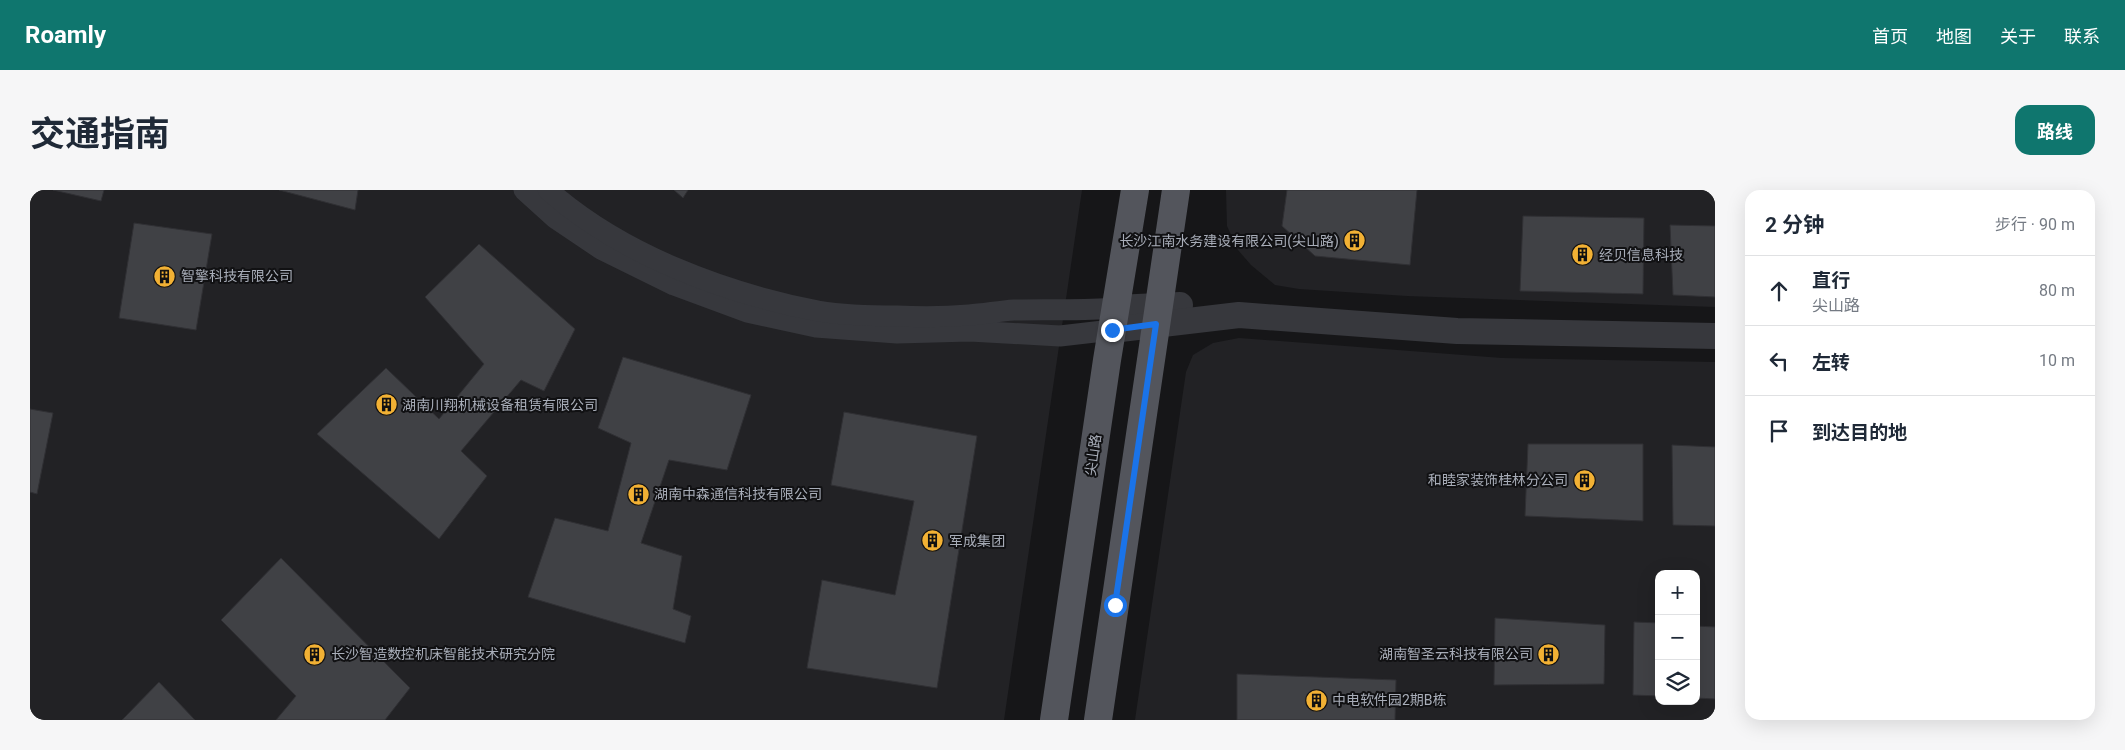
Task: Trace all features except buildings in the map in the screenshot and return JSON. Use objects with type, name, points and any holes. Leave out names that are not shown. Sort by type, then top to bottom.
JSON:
[{"type":"main road","name":"尖山路","points":[[1054,720],[1135,190]]},
{"type":"main road","points":[[1098,720],[1176,190]]},
{"type":"street","points":[[524,190],[555,218],[600,249],[674,285],[747,312],[816,327],[897,332],[970,330],[1060,336],[1114,319],[1157,315],[1240,302],[1457,319],[1715,324]]},
{"type":"street","points":[[548,190],[563,204],[621,242],[683,271],[750,295],[820,311],[896,316],[968,315],[1011,310],[1064,311],[1114,319]]},
{"type":"street","points":[[1157,315],[1239,314],[1457,330],[1715,336]]},
{"type":"shaded area","points":[[30,190],[1082,190],[1004,720],[30,720]]},
{"type":"shaded area","points":[[1226,190],[1715,190],[1715,307],[1407,296],[1299,289],[1275,285],[1251,265],[1238,250],[1227,226]]},
{"type":"shaded area","points":[[1239,338],[1502,358],[1715,362],[1715,720],[1135,720],[1186,372],[1193,355],[1213,343]]},
{"type":"place","name":"长沙江南水务建设有限公司(尖山路)","points":[[1355,241]]},
{"type":"place","name":"经贝信息科技","points":[[1583,255]]},
{"type":"place","name":"智擎科技有限公司","points":[[165,276]]},
{"type":"place","name":"湖南川翔机械设备租赁有限公司","points":[[386,405]]},
{"type":"place","name":"和睦家装饰桂林分公司","points":[[1584,480]]},
{"type":"place","name":"湖南中森通信科技有限公司","points":[[638,494]]},
{"type":"place","name":"军成集团","points":[[933,541]]},
{"type":"place","name":"长沙智造数控机床智能技术研究分院","points":[[315,654]]},
{"type":"place","name":"湖南智圣云科技有限公司","points":[[1549,654]]},
{"type":"place","name":"中电软件园2期B栋","points":[[1316,700]]},
{"type":"route","points":[[1112,330],[1156,324],[1115,605]]}]
